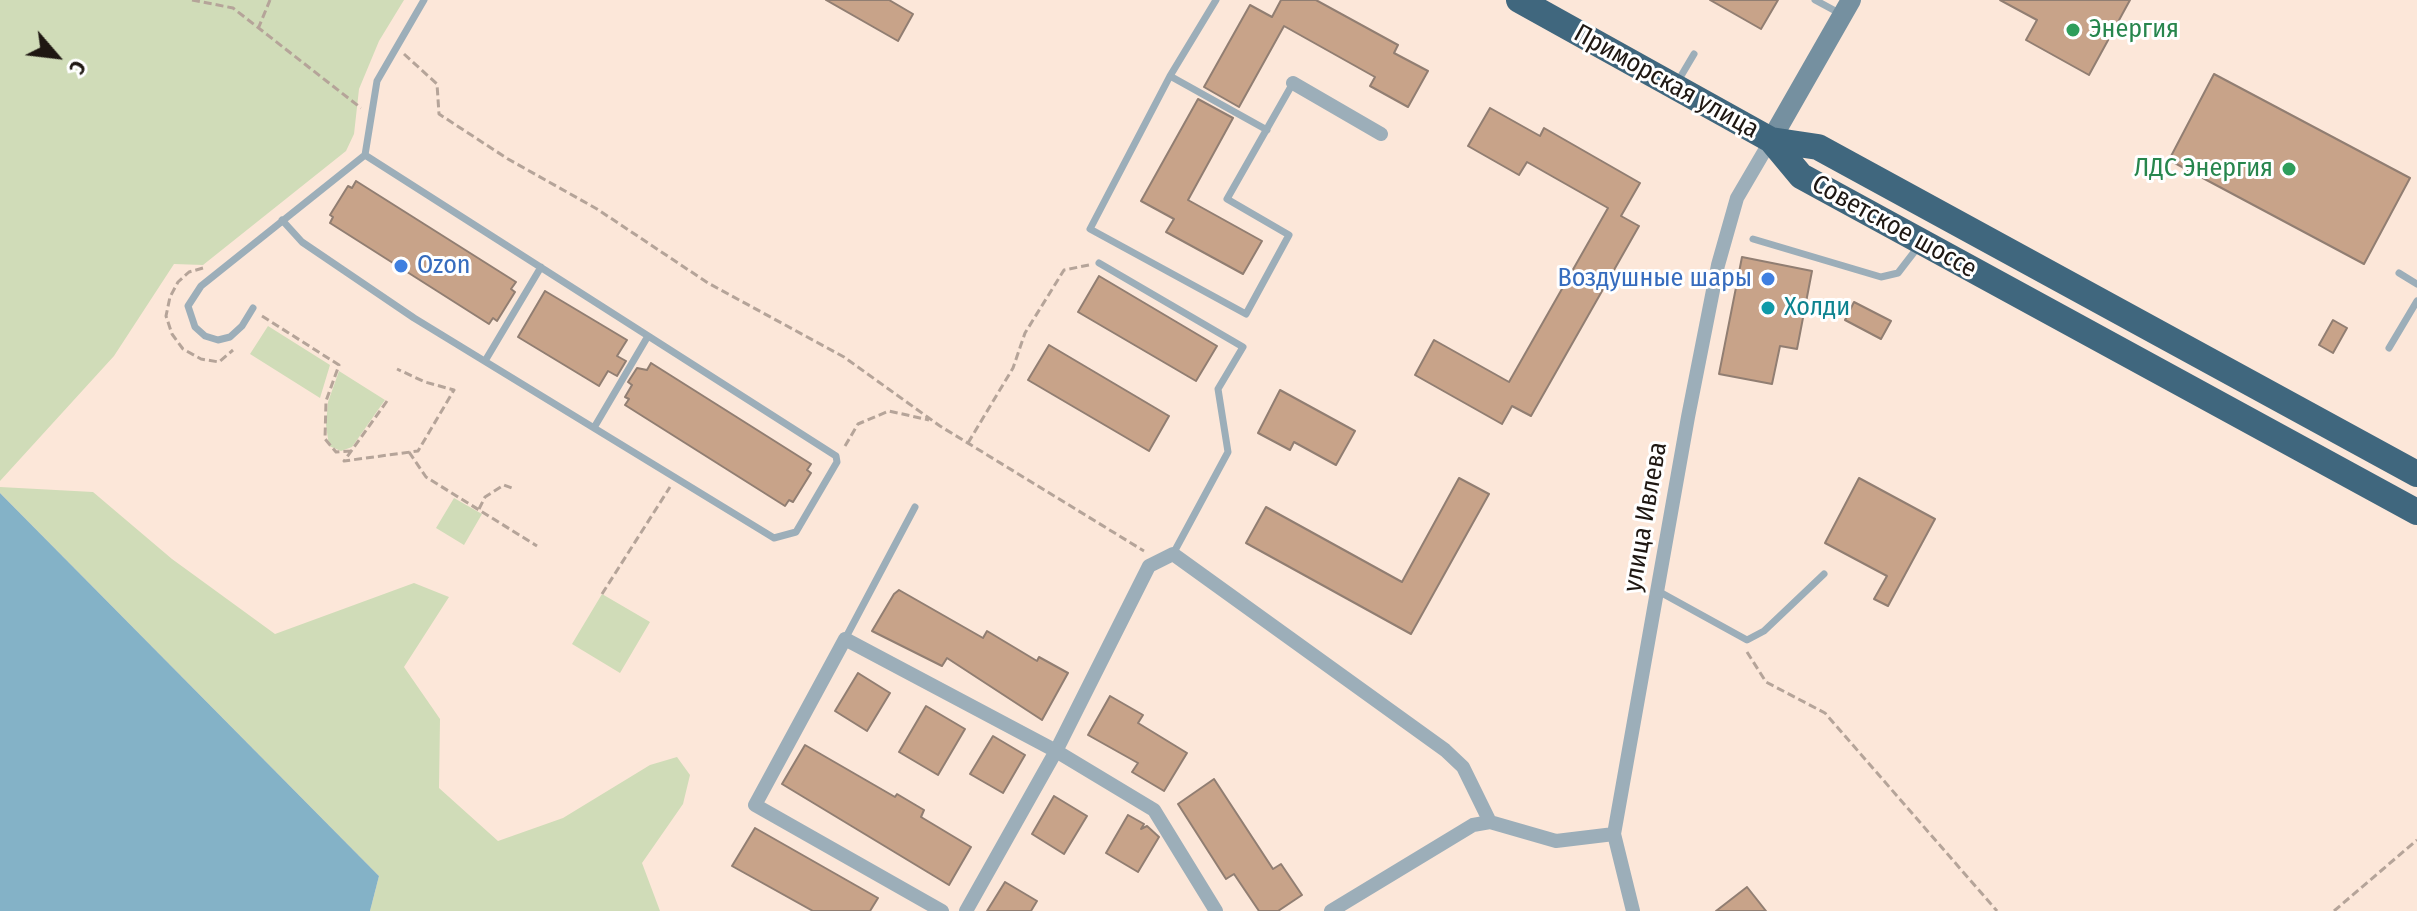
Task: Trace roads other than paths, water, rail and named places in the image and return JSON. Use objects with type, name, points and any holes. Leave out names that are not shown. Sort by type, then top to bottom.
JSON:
[{"type":"highway","name":"Приморская улица","points":[[1528,2],[1771,140]]},
{"type":"highway","name":"Советское шоссе","points":[[1771,140],[1801,176],[2417,512]]},
{"type":"highway","name":"Советское шоссе","points":[[1771,140],[1818,147],[2417,474]]},
{"type":"main road","points":[[1771,140],[1847,7]]},
{"type":"street","points":[[1293,83],[1381,134]]},
{"type":"street","name":"улица Ивлева","points":[[1633,911],[1614,834],[1718,265],[1737,198],[1771,140]]},
{"type":"street","points":[[966,911],[1056,751],[1149,566],[1167,557],[1445,750],[1463,767],[1490,822]]},
{"type":"street","points":[[942,911],[755,805],[845,639],[1056,751],[1154,810],[1216,911]]},
{"type":"street","points":[[1331,911],[1473,825],[1490,822],[1556,841],[1614,834]]},
{"type":"lane","points":[[253,308],[242,326],[230,337],[218,340],[205,336],[195,327],[188,306],[201,286],[365,155],[377,81],[424,0]]},
{"type":"lane","points":[[1216,0],[1170,76],[1090,229],[1246,314],[1289,235],[1227,199],[1293,83]]},
{"type":"lane","points":[[1815,0],[1847,7]]},
{"type":"lane","points":[[1675,87],[1694,54]]},
{"type":"lane","points":[[1170,76],[1267,130]]},
{"type":"lane","points":[[282,220],[302,242],[414,318],[774,538],[796,532],[838,458],[365,155]]},
{"type":"lane","points":[[1753,239],[1881,277],[1898,273],[1922,242]]},
{"type":"lane","points":[[1099,263],[1243,347],[1218,389],[1228,452],[1167,557]]},
{"type":"lane","points":[[485,361],[541,267]]},
{"type":"lane","points":[[2399,273],[2417,284]]},
{"type":"lane","points":[[2389,348],[2417,301]]},
{"type":"lane","points":[[595,426],[648,336]]},
{"type":"lane","points":[[845,639],[915,507]]},
{"type":"lane","points":[[1658,591],[1747,640],[1764,631],[1824,574]]},
{"type":"water","points":[[0,493],[379,876],[370,911],[0,911]]},
{"type":"place","name":"Энергия","points":[[2073,30]]},
{"type":"place","name":"ЛДС Энергия","points":[[2289,169]]},
{"type":"place","name":"Ozon","points":[[401,266]]},
{"type":"place","name":"Воздушные шары","points":[[1768,279]]},
{"type":"place","name":"Холди","points":[[1768,308]]}]
